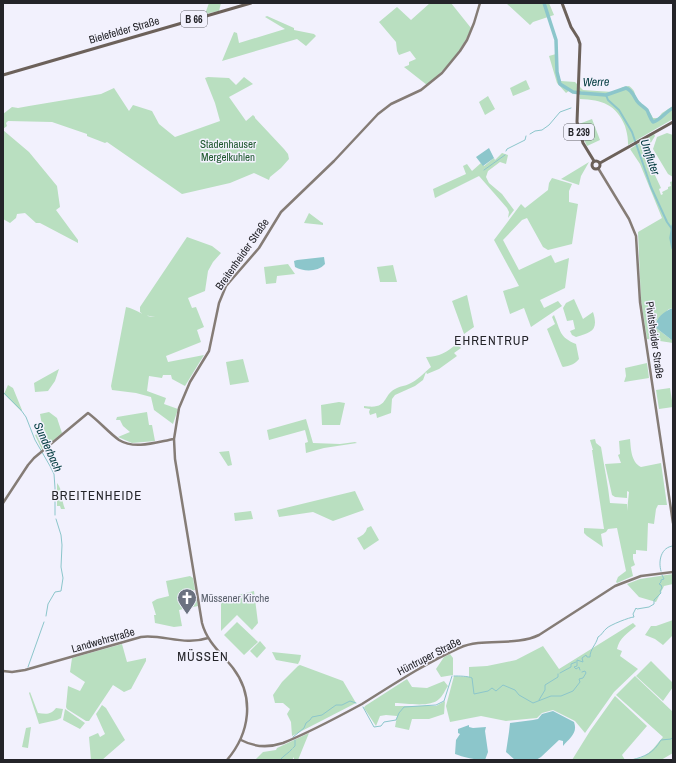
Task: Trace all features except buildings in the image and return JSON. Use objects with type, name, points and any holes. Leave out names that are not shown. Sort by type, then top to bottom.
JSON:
[{"type":"main road","name":"Bielefelder Straße","points":[[3,75],[250,3]]},
{"type":"main road","name":"Pivitsheider Straße","points":[[562,3],[571,28],[579,41],[577,98],[578,129],[583,143],[594,161],[592,164],[593,167],[596,169],[598,168]]},
{"type":"main road","points":[[598,168],[600,163],[673,122]]},
{"type":"main road","points":[[594,161],[598,161],[600,163]]},
{"type":"street","name":"Breitenheider Straße","points":[[227,760],[241,740],[245,730],[248,718],[247,702],[245,690],[240,680],[208,638],[201,619],[175,467],[174,439],[177,416],[183,397],[190,382],[209,351],[220,303],[226,286],[259,248],[281,212],[325,170],[378,114],[391,104],[424,88],[442,73],[460,51],[469,36],[480,3]]},
{"type":"street","name":"Pivitsheider Straße","points":[[598,168],[629,219],[636,236],[640,302],[673,523]]},
{"type":"street","points":[[3,503],[28,465],[42,451],[88,413],[118,439],[128,444],[143,445],[174,439]]},
{"type":"street","name":"Hüntruper Straße","points":[[241,740],[250,744],[261,746],[270,746],[283,743],[360,705],[417,669],[461,647],[474,644],[530,639],[539,635],[616,586],[640,576],[673,572]]},
{"type":"street","name":"Landwehrstraße","points":[[3,671],[12,672],[26,670],[141,637],[157,637],[179,641],[208,638]]},
{"type":"green space","points":[[209,3],[221,3],[219,11],[205,14]]},
{"type":"green space","points":[[430,3],[451,3],[471,28],[468,36],[453,59],[427,85],[404,67],[409,65],[409,62],[416,59],[410,51],[399,55],[396,42],[379,22],[397,7],[411,20]]},
{"type":"green space","points":[[506,3],[549,3],[554,15],[533,22],[530,25]]},
{"type":"green space","points":[[267,16],[294,28],[294,30],[314,34],[316,36],[306,46],[297,39],[222,61],[234,32],[237,33],[239,43],[285,29],[265,17]]},
{"type":"green space","points":[[556,54],[557,72],[561,81],[575,82],[583,90],[614,92],[623,87],[629,86],[653,118],[658,118],[662,113],[673,106],[673,119],[628,145],[625,126],[613,108],[602,102],[580,99],[580,93],[570,90],[566,93],[557,83],[549,56]]},
{"type":"green space","name":"Stadenhauser Mergelkuhlen","points":[[244,77],[253,84],[229,97],[246,121],[253,115],[288,154],[289,159],[270,177],[269,180],[254,173],[230,183],[182,194],[107,142],[105,143],[87,136],[87,134],[52,122],[8,121],[6,123],[7,126],[3,129],[3,114],[12,107],[18,108],[101,94],[114,88],[129,111],[133,105],[152,111],[159,124],[175,137],[220,121],[215,103],[205,78],[229,78],[236,85]]},
{"type":"green space","points":[[526,80],[530,89],[513,96],[510,88]]},
{"type":"green space","points":[[488,96],[495,109],[485,115],[479,102]]},
{"type":"green space","points":[[592,119],[600,140],[587,146],[579,124]]},
{"type":"green space","points":[[3,130],[29,152],[57,186],[60,207],[56,210],[78,240],[78,243],[40,223],[36,223],[25,213],[17,214],[16,218],[10,223],[3,219]]},
{"type":"green space","points":[[667,133],[673,135],[673,177],[668,174],[653,149],[657,137]]},
{"type":"green space","points":[[654,134],[655,136],[647,149],[647,158],[661,188],[659,189],[661,195],[663,194],[662,192],[671,186],[670,182],[673,181],[673,308],[669,309],[656,321],[655,327],[673,341],[673,343],[647,339],[641,301],[638,232],[662,218],[640,164],[630,149]]},
{"type":"green space","points":[[502,153],[508,155],[506,164],[500,162],[488,171],[486,177],[489,183],[502,194],[514,210],[508,218],[509,212],[507,208],[479,176],[435,198],[433,189],[466,174],[463,166],[467,164],[472,171],[481,163],[484,166],[494,158],[495,160]]},
{"type":"green space","points":[[589,162],[581,176],[579,185],[561,179]]},
{"type":"green space","points":[[552,178],[572,184],[569,191],[569,202],[578,204],[572,244],[548,250],[543,247],[527,218],[522,220],[503,240],[519,270],[551,255],[555,263],[569,258],[565,288],[540,300],[544,308],[558,301],[562,306],[531,327],[524,308],[510,314],[503,291],[519,286],[494,240],[521,204],[525,208],[548,190],[549,183]]},
{"type":"green space","points":[[309,213],[323,223],[323,225],[304,223]]},
{"type":"green space","points":[[187,237],[212,246],[221,253],[213,262],[208,271],[205,291],[188,298],[192,308],[196,307],[204,327],[197,330],[201,342],[166,356],[168,362],[204,355],[185,386],[172,379],[171,375],[163,375],[162,378],[149,376],[147,391],[166,398],[164,404],[178,409],[173,424],[154,410],[151,397],[136,393],[112,390],[111,386],[126,307],[143,314],[140,312],[140,307]]},
{"type":"green space","points":[[288,264],[295,274],[277,276],[276,283],[266,284],[264,267]]},
{"type":"green space","points":[[393,265],[397,282],[380,282],[377,267]]},
{"type":"green space","points":[[467,295],[474,327],[464,334],[452,301]]},
{"type":"green space","points":[[574,299],[583,319],[593,312],[595,318],[594,327],[590,332],[576,337],[572,335],[570,331],[575,329],[573,320],[567,321],[563,308],[566,303]]},
{"type":"green space","points":[[554,315],[563,336],[576,344],[579,359],[568,366],[562,366],[547,329],[555,324],[552,317]]},
{"type":"green space","points":[[457,344],[461,348],[454,353],[457,356],[439,369],[427,374],[426,372],[423,380],[415,386],[395,395],[392,399],[391,413],[377,418],[376,413],[370,415],[370,409],[364,408],[364,406],[372,407],[382,404],[392,391],[398,387],[412,383],[431,367],[426,357],[439,355]]},
{"type":"green space","points":[[243,359],[249,382],[230,385],[226,362]]},
{"type":"green space","points":[[647,363],[649,378],[624,382],[626,376],[625,368]]},
{"type":"green space","points":[[59,369],[55,381],[48,391],[35,392],[34,383]]},
{"type":"green space","points":[[8,385],[13,388],[22,410],[21,411],[4,394]]},
{"type":"green space","points":[[670,388],[673,407],[659,409],[656,390]]},
{"type":"green space","points":[[339,402],[345,403],[340,425],[322,425],[321,405]]},
{"type":"green space","points":[[49,412],[57,418],[62,433],[42,450],[35,435],[43,431],[40,414]]},
{"type":"green space","points":[[147,412],[149,425],[152,425],[155,441],[132,443],[118,437],[130,432],[123,426],[120,420],[116,420],[117,417]]},
{"type":"green space","points":[[306,419],[313,443],[357,443],[324,448],[306,453],[305,443],[308,442],[305,430],[269,440],[267,430]]},
{"type":"green space","points":[[595,439],[596,443],[601,447],[610,503],[627,504],[627,511],[629,492],[627,491],[627,498],[615,497],[612,495],[605,464],[621,463],[618,455],[620,454],[619,441],[630,439],[633,459],[641,467],[661,463],[667,505],[658,505],[654,524],[648,523],[647,551],[636,550],[636,554],[633,554],[635,565],[631,567],[633,576],[617,583],[618,577],[626,571],[617,528],[608,529],[606,532],[601,534],[603,547],[584,533],[584,528],[604,529],[593,450],[590,440]]},
{"type":"green space","points":[[229,451],[232,465],[228,466],[219,452]]},
{"type":"green space","points":[[57,483],[65,509],[61,509],[60,506],[57,506]]},
{"type":"green space","points":[[355,491],[364,510],[333,521],[313,512],[279,517],[277,510]]},
{"type":"green space","points":[[251,511],[253,519],[235,521],[234,513]]},
{"type":"green space","points":[[371,526],[379,540],[364,550],[357,538],[364,534],[367,528]]},
{"type":"green space","points":[[673,574],[673,584],[664,586],[656,602],[639,597],[627,584],[640,579]]},
{"type":"green space","points":[[190,576],[193,578],[195,590],[187,592],[188,598],[196,596],[198,606],[179,610],[182,626],[174,627],[155,623],[154,615],[156,615],[152,602],[169,596],[166,581]]},
{"type":"green space","points":[[254,591],[258,623],[252,630],[237,615],[221,631],[221,599]]},
{"type":"green space","points":[[673,620],[673,635],[663,645],[655,639],[645,635],[651,626],[656,626]]},
{"type":"green space","points":[[237,622],[258,642],[244,655],[224,635]]},
{"type":"green space","points":[[633,623],[636,626],[622,639],[617,649],[622,651],[620,656],[638,669],[614,692],[585,733],[575,721],[553,710],[542,713],[537,718],[506,721],[481,716],[450,722],[446,706],[454,676],[469,677],[469,667],[487,666],[516,660],[543,646],[559,669]]},
{"type":"green space","points":[[260,641],[266,648],[257,658],[250,651]]},
{"type":"green space","points":[[122,644],[127,662],[146,658],[146,661],[131,689],[124,692],[113,685],[89,721],[86,721],[67,709],[68,686],[80,691],[85,682],[70,672],[72,658]]},
{"type":"green space","points":[[272,652],[301,655],[298,664],[276,660]]},
{"type":"green space","points":[[450,654],[453,658],[453,675],[441,677],[436,669],[444,657]]},
{"type":"green space","points":[[651,661],[673,683],[673,687],[663,701],[636,676]]},
{"type":"green space","points":[[300,665],[343,681],[356,703],[292,736],[291,722],[287,714],[290,709],[283,703],[275,703],[273,695],[282,682]]},
{"type":"green space","points":[[635,676],[673,712],[673,753],[661,760],[629,760],[640,758],[649,753],[663,737],[616,695]]},
{"type":"green space","points":[[407,679],[412,687],[427,688],[444,681],[448,686],[442,696],[435,702],[424,704],[395,703],[395,706],[436,706],[445,701],[444,714],[429,719],[412,719],[409,730],[395,727],[397,716],[380,716],[376,726],[364,708],[365,706]]},
{"type":"green space","points":[[30,692],[38,713],[46,714],[50,713],[56,708],[63,709],[61,718],[39,724],[29,693]]},
{"type":"green space","points":[[615,696],[647,726],[622,755],[625,760],[572,760],[590,731]]},
{"type":"green space","points":[[102,705],[106,708],[125,740],[102,760],[91,760],[89,737],[98,733],[100,737],[105,734],[96,714]]},
{"type":"green space","points":[[65,709],[85,723],[80,729],[63,720]]},
{"type":"green space","points":[[31,727],[28,748],[22,747],[26,728]]},
{"type":"green space","points":[[309,733],[298,760],[294,760],[294,757],[292,760],[255,760],[263,752],[276,750],[277,748]]},
{"type":"water","points":[[489,148],[494,158],[483,166],[476,157]]},
{"type":"water","points":[[324,257],[325,264],[319,269],[307,270],[295,267],[294,261]]},
{"type":"water","points":[[673,308],[673,341],[655,327],[661,315]]},
{"type":"water","points":[[553,711],[574,722],[574,732],[571,738],[563,746],[563,741],[559,740],[536,760],[515,760],[506,752],[510,723],[538,719],[542,714]]},
{"type":"water","points":[[469,725],[469,727],[473,728],[486,727],[485,731],[488,752],[485,760],[455,754],[456,740],[460,734],[458,733],[458,729]]},
{"type":"waterway","name":"Werre","points":[[544,3],[556,40],[557,72],[560,84],[573,92],[606,95],[626,88],[631,91],[638,102],[647,110],[653,122],[658,120],[673,108]]},
{"type":"waterway","name":"Umfluter","points":[[606,95],[608,100],[619,110],[632,132],[651,187],[667,222],[672,229]]},
{"type":"waterway","points":[[530,134],[535,131],[542,130],[549,125],[560,112],[571,108]]},
{"type":"waterway","points":[[506,151],[507,149],[525,140],[526,136]]},
{"type":"waterway","points":[[484,170],[505,155]]},
{"type":"waterway","name":"Werre","points":[[673,226],[671,238],[673,248]]},
{"type":"waterway","name":"Sunderbach","points":[[4,393],[26,417],[35,440],[54,474],[55,515]]},
{"type":"waterway","name":"Sunderbach","points":[[46,616],[48,604],[55,592],[61,591],[63,578],[61,567],[61,535],[56,519]]},
{"type":"waterway","points":[[661,571],[661,555],[666,549],[673,546]]},
{"type":"waterway","points":[[580,670],[579,667],[576,669],[574,667],[577,666],[577,660],[583,662],[582,658],[586,655],[587,657],[590,657],[598,637],[606,629],[616,623],[634,617],[633,614],[636,608],[649,607],[654,604],[654,600],[661,593],[660,591],[662,588],[659,584],[661,580],[664,579],[662,575]]},
{"type":"waterway","name":"Sunderbach","points":[[28,667],[44,622]]},
{"type":"waterway","points":[[560,673],[571,667],[571,664],[576,662]]},
{"type":"waterway","points":[[454,676],[466,676],[472,678],[474,694],[488,691],[492,688],[496,691],[503,685],[515,690],[519,695],[533,703],[551,696],[561,696],[573,691],[580,682],[579,679],[583,678],[586,673],[585,671],[582,672]]},
{"type":"waterway","points":[[539,700],[545,690],[545,685],[558,677],[558,674]]},
{"type":"waterway","points":[[363,707],[374,727],[381,726],[384,722],[396,720],[404,707],[436,705],[444,701],[452,676]]},
{"type":"waterway","points":[[293,737],[304,728],[306,723],[312,717],[322,715],[336,705],[342,705],[350,701],[356,703]]},
{"type":"waterway","points":[[632,760],[648,754],[658,745],[661,740],[671,739],[673,737]]},
{"type":"waterway","points":[[293,748],[295,746],[295,740]]},
{"type":"waterway","points":[[280,760],[292,749]]},
{"type":"place","name":"Müssener Kirche","points":[[187,615]]},
{"type":"district","name":"EHRENTRUP","points":[[492,340]]},
{"type":"district","name":"BREITENHEIDE","points":[[97,495]]},
{"type":"district","name":"MÜSSEN","points":[[203,656]]}]
